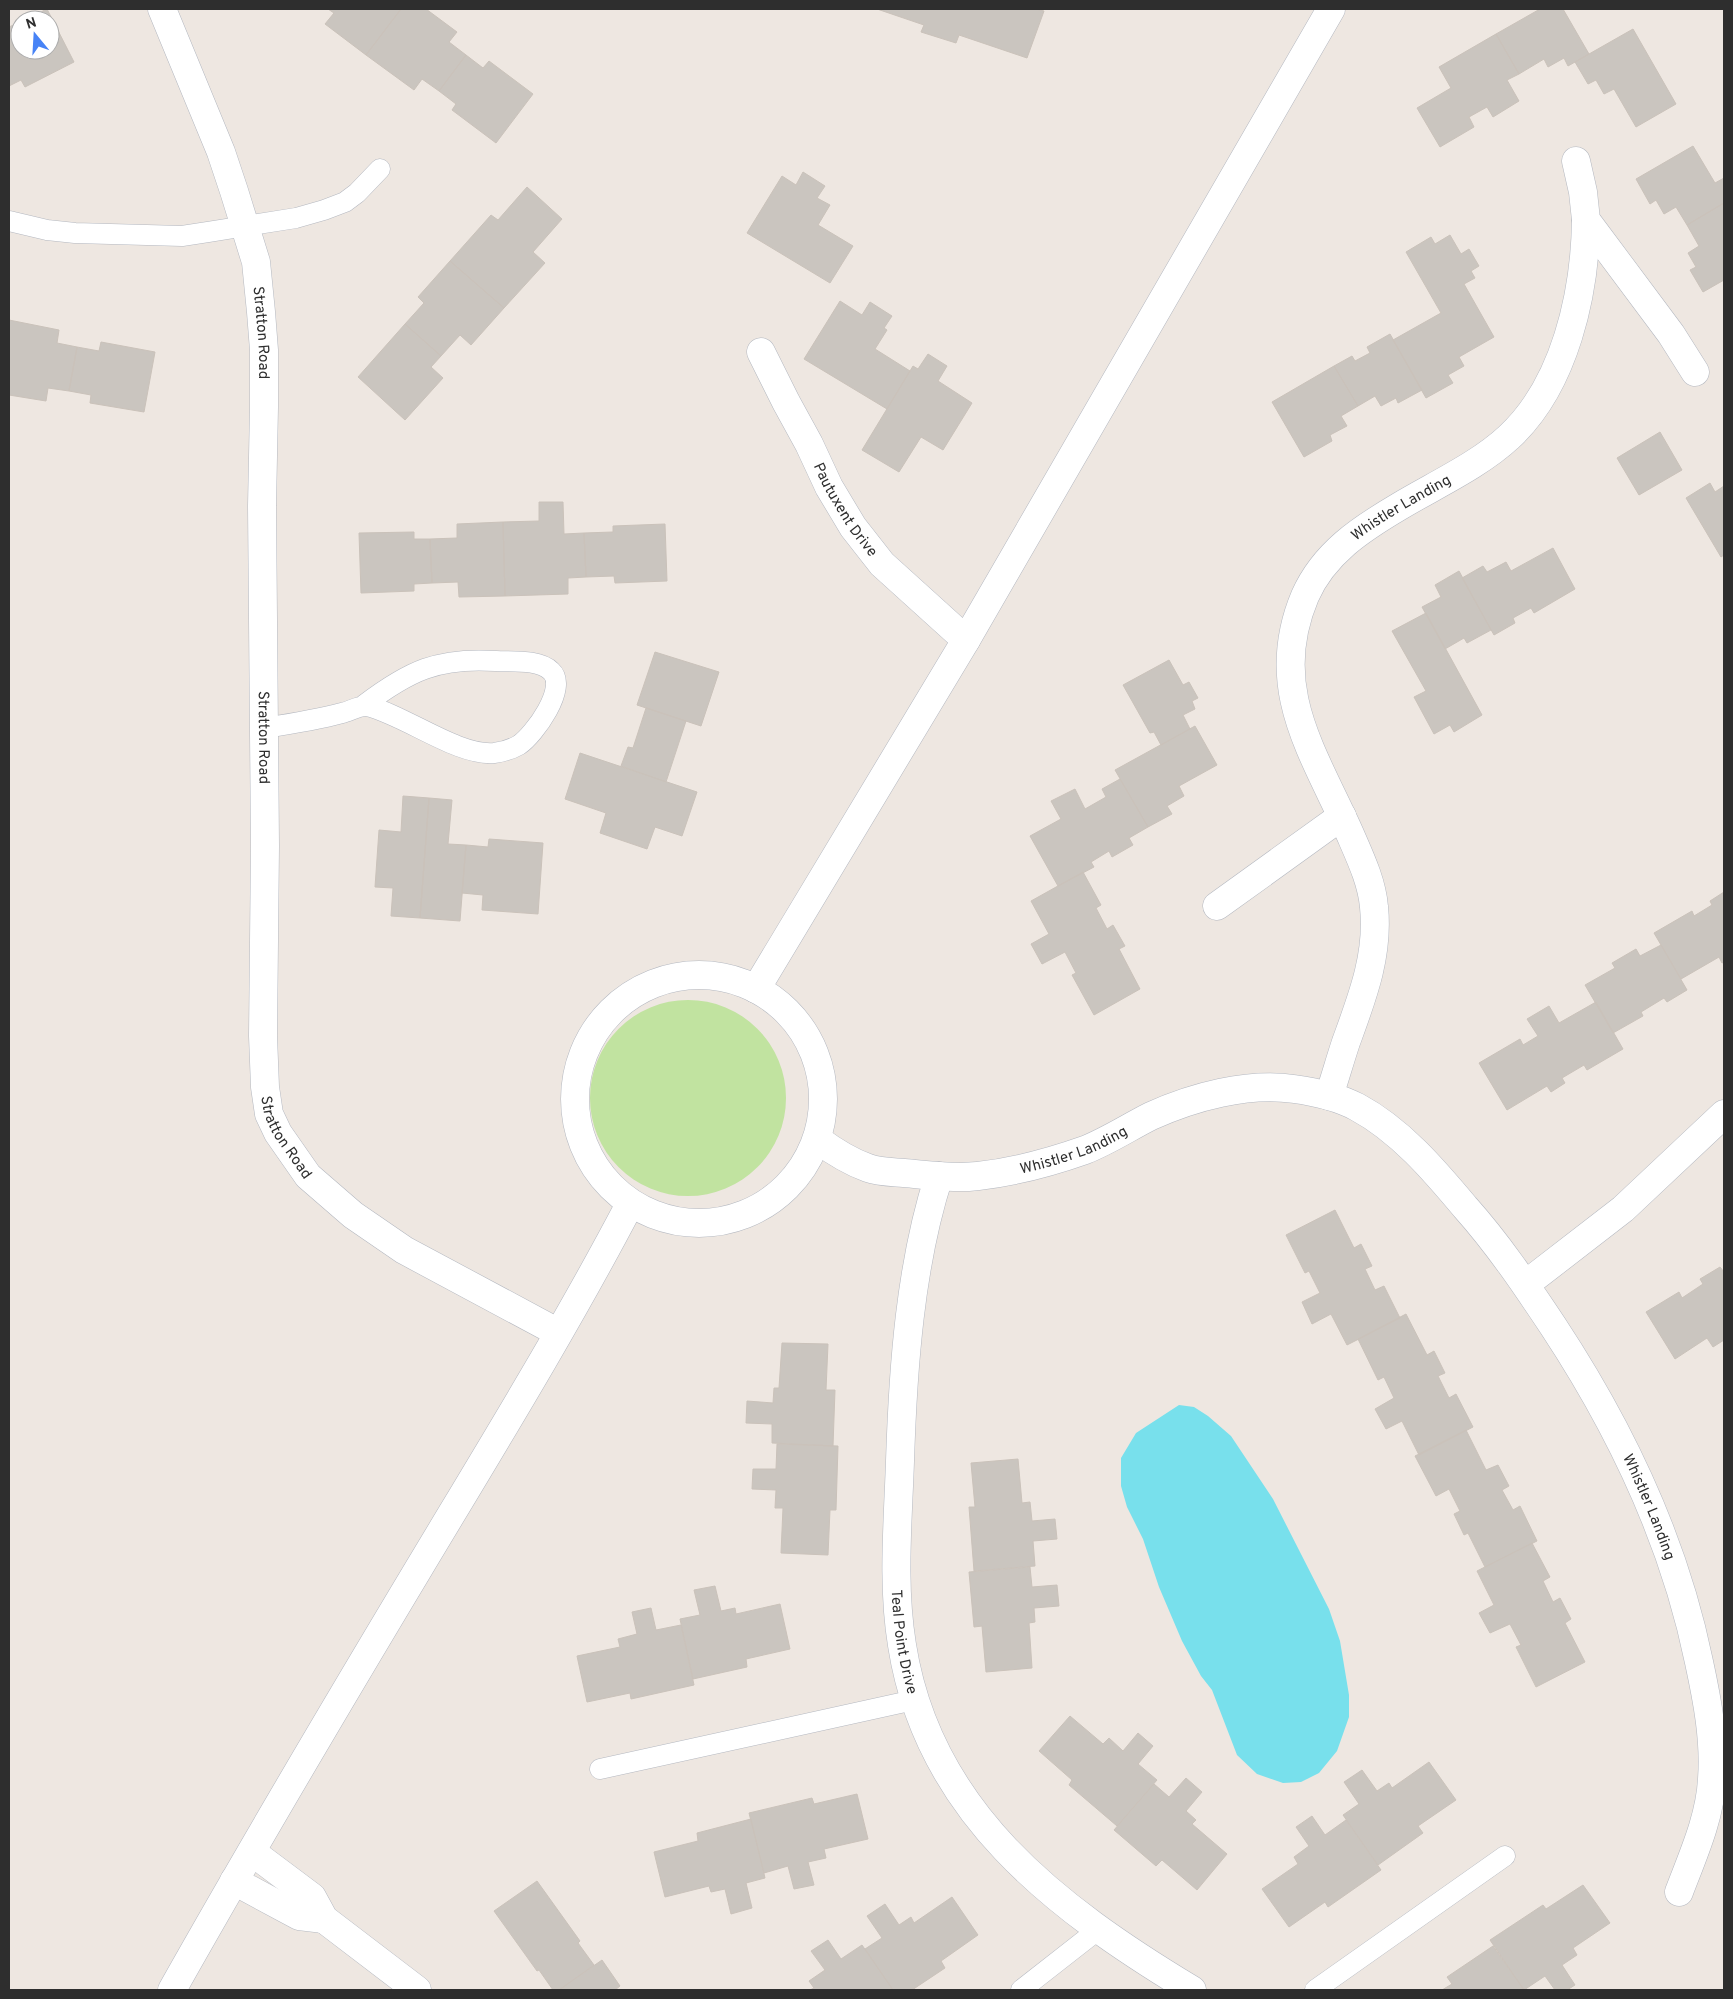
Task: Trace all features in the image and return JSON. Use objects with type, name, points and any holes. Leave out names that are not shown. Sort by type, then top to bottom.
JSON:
[{"type":"street","name":"Stratton Road","points":[[162,9],[221,152],[256,262],[264,350],[264,728],[266,846],[263,1036],[265,1087],[269,1114],[282,1140],[308,1176],[353,1215],[404,1250],[557,1332]]},
{"type":"street","points":[[756,989],[966,640],[1331,9]]},
{"type":"street","name":"Whistler Landing","points":[[1329,1096],[1364,994],[1374,952],[1374,906],[1362,861],[1312,755],[1293,699],[1290,681],[1291,650],[1299,613],[1306,594],[1327,560],[1340,546],[1369,524],[1479,460],[1508,438],[1533,411],[1553,377],[1567,336],[1578,294],[1585,250],[1586,220],[1583,192],[1576,161]]},
{"type":"street","points":[[1586,220],[1671,334],[1695,372]]},
{"type":"street","name":"Pautuxent Drive","points":[[762,352],[829,487],[853,527],[882,564],[966,640]]},
{"type":"street","points":[[1217,906],[1342,816]]},
{"type":"street","points":[[716,976],[756,989],[786,1010],[808,1039],[821,1073],[823,1110],[817,1139],[804,1166],[785,1189],[750,1212],[710,1223],[668,1220],[630,1204],[600,1176],[580,1138],[574,1097],[582,1055],[603,1019],[635,993],[674,977],[716,976]]},
{"type":"street","name":"Whistler Landing","points":[[817,1139],[842,1158],[873,1170],[939,1176],[977,1176],[1041,1164],[1088,1149],[1152,1116],[1199,1098],[1259,1087],[1293,1088],[1329,1096],[1355,1106],[1394,1132],[1425,1162],[1475,1217],[1526,1284],[1570,1352],[1610,1420],[1629,1457],[1660,1528],[1686,1603],[1718,1751],[1707,1811],[1698,1843],[1679,1892]]},
{"type":"street","points":[[1526,1284],[1623,1209],[1724,1114]]},
{"type":"street","name":"Teal Point Drive","points":[[939,1176],[927,1214],[921,1245],[906,1350],[901,1413],[896,1566],[897,1605],[902,1645],[914,1700],[935,1750],[947,1771],[962,1795],[995,1839],[1064,1903],[1099,1929],[1192,1990]]},
{"type":"street","points":[[172,1990],[384,1626],[523,1394],[557,1332],[602,1258],[630,1204]]},
{"type":"street","points":[[252,1852],[312,1897],[324,1919],[416,1990]]},
{"type":"street","points":[[234,1881],[299,1916],[324,1919]]},
{"type":"lane","points":[[9,221],[47,230],[144,236],[182,236],[296,218],[346,202],[380,169]]},
{"type":"lane","points":[[264,728],[328,717],[364,705],[397,681],[423,668],[448,662],[477,659],[538,664],[552,671],[556,680],[556,687],[550,704],[541,722],[531,735],[519,745],[492,753],[472,750],[448,742],[387,712],[364,705]]},
{"type":"lane","points":[[600,1769],[914,1700]]},
{"type":"lane","points":[[1315,1990],[1505,1856]]},
{"type":"lane","points":[[1021,1990],[1099,1929]]},
{"type":"green space","points":[[688,1000],[716,1004],[734,1012],[750,1022],[764,1036],[782,1070],[786,1098],[782,1126],[774,1144],[764,1160],[750,1174],[716,1192],[688,1196],[660,1192],[642,1184],[626,1174],[612,1160],[594,1126],[590,1098],[594,1070],[602,1052],[612,1036],[626,1022],[660,1004]]},
{"type":"water","points":[[1179,1405],[1194,1407],[1208,1416],[1231,1436],[1273,1499],[1329,1609],[1340,1641],[1349,1695],[1349,1717],[1337,1751],[1319,1773],[1301,1782],[1283,1783],[1257,1774],[1237,1755],[1212,1690],[1201,1676],[1182,1641],[1159,1587],[1143,1539],[1127,1507],[1121,1486],[1121,1458],[1136,1433]]},
{"type":"building","points":[[328,9],[401,9],[366,55],[325,24],[334,13]]},
{"type":"building","points":[[401,9],[426,9],[457,32],[449,42],[466,55],[439,91],[422,79],[414,90],[366,55]]},
{"type":"building","points":[[877,9],[1036,9],[1044,11],[1027,58],[959,35],[956,43],[921,32],[924,25]]},
{"type":"building","points":[[1540,9],[1563,9],[1589,54],[1568,66],[1564,58],[1548,67],[1544,59],[1519,74],[1496,34]]},
{"type":"building","points":[[9,27],[10,60],[60,60],[60,35],[74,62],[25,87],[21,80],[9,86]]},
{"type":"building","points":[[1633,29],[1676,104],[1636,127],[1614,89],[1604,94],[1596,80],[1588,84],[1575,62]]},
{"type":"building","points":[[1496,34],[1519,74],[1507,80],[1519,101],[1493,117],[1487,107],[1469,117],[1474,127],[1440,147],[1417,108],[1451,88],[1439,67]]},
{"type":"building","points":[[466,55],[483,68],[489,61],[533,94],[496,143],[452,110],[456,104],[439,91]]},
{"type":"building","points":[[1693,146],[1715,183],[1724,178],[1724,203],[1687,225],[1676,207],[1664,214],[1656,200],[1650,204],[1636,179]]},
{"type":"building","points":[[803,172],[825,186],[817,198],[830,205],[818,225],[853,246],[830,283],[747,233],[782,176],[796,185]]},
{"type":"building","points":[[527,187],[562,219],[533,252],[545,263],[504,308],[450,261],[491,215],[498,220]]},
{"type":"building","points":[[1724,203],[1724,280],[1703,292],[1690,270],[1696,267],[1688,253],[1699,246],[1687,225]]},
{"type":"building","points":[[1450,235],[1461,254],[1469,249],[1479,266],[1471,271],[1475,278],[1464,284],[1494,337],[1459,357],[1464,366],[1448,375],[1453,383],[1426,398],[1393,340],[1441,313],[1406,252],[1431,237],[1435,244]]},
{"type":"building","points":[[450,261],[504,308],[471,345],[460,335],[441,356],[405,324],[424,303],[418,297]]},
{"type":"building","points":[[840,301],[862,315],[870,302],[892,316],[884,328],[887,330],[875,349],[910,371],[887,409],[804,359]]},
{"type":"building","points":[[9,320],[59,330],[57,343],[77,347],[69,391],[48,388],[46,401],[9,395]]},
{"type":"building","points":[[405,324],[441,356],[431,367],[443,378],[405,420],[358,377]]},
{"type":"building","points":[[1390,334],[1422,390],[1398,403],[1396,398],[1381,406],[1375,396],[1358,406],[1334,366],[1352,356],[1355,361],[1370,353],[1367,347]]},
{"type":"building","points":[[101,342],[155,352],[144,412],[90,403],[91,395],[69,391],[77,347],[99,351]]},
{"type":"building","points":[[928,354],[947,366],[938,381],[972,403],[943,450],[921,437],[899,472],[862,450],[913,366],[918,369]]},
{"type":"building","points":[[1334,366],[1358,406],[1341,416],[1347,426],[1330,435],[1332,441],[1304,457],[1272,402]]},
{"type":"building","points":[[1660,432],[1682,470],[1639,495],[1617,458]]},
{"type":"building","points":[[1710,483],[1715,492],[1724,486],[1724,555],[1721,557],[1686,498]]},
{"type":"building","points":[[539,502],[563,502],[564,534],[584,533],[586,577],[568,578],[568,594],[505,596],[503,522],[539,521]]},
{"type":"building","points":[[503,522],[505,596],[459,597],[458,582],[432,583],[430,539],[457,538],[457,524]]},
{"type":"building","points":[[665,524],[667,581],[615,583],[614,576],[586,577],[584,533],[613,532],[613,526]]},
{"type":"building","points":[[414,532],[414,539],[430,539],[432,583],[414,584],[414,591],[361,593],[359,533]]},
{"type":"building","points":[[1553,548],[1575,589],[1534,613],[1531,608],[1513,618],[1515,623],[1494,635],[1462,578],[1483,566],[1487,572],[1506,562],[1511,571]]},
{"type":"building","points":[[1459,571],[1491,630],[1467,643],[1464,638],[1445,649],[1422,607],[1441,597],[1435,585]]},
{"type":"building","points":[[1426,613],[1482,715],[1454,732],[1450,725],[1434,734],[1414,697],[1426,691],[1392,631]]},
{"type":"building","points":[[655,652],[719,672],[701,726],[637,705]]},
{"type":"building","points":[[1169,660],[1183,685],[1189,682],[1198,698],[1192,701],[1195,709],[1183,715],[1190,729],[1161,745],[1154,732],[1150,733],[1123,685]]},
{"type":"building","points":[[646,708],[686,721],[666,782],[621,766],[628,747],[633,748]]},
{"type":"building","points":[[1195,726],[1217,765],[1179,786],[1184,796],[1167,806],[1172,814],[1148,827],[1115,770]]},
{"type":"building","points":[[580,753],[697,792],[682,836],[655,827],[647,849],[600,833],[606,813],[565,799]]},
{"type":"building","points":[[1120,779],[1148,827],[1129,838],[1133,845],[1112,857],[1109,851],[1091,862],[1094,867],[1058,886],[1030,836],[1061,819],[1051,801],[1075,789],[1085,809],[1106,797],[1102,789]]},
{"type":"building","points":[[403,796],[429,798],[420,918],[391,916],[393,888],[375,887],[379,830],[401,832]]},
{"type":"building","points":[[429,798],[452,800],[448,844],[466,845],[460,921],[420,918]]},
{"type":"building","points":[[489,839],[543,843],[538,914],[482,910],[483,895],[462,893],[466,845],[488,847]]},
{"type":"building","points":[[1083,872],[1101,905],[1096,908],[1107,929],[1113,925],[1125,946],[1119,949],[1140,989],[1094,1015],[1072,975],[1076,973],[1065,952],[1042,964],[1031,944],[1049,934],[1031,901]]},
{"type":"building","points":[[1724,892],[1724,962],[1722,963],[1719,957],[1681,979],[1654,933],[1692,911],[1694,916],[1712,905],[1710,901]]},
{"type":"building","points":[[1661,945],[1687,990],[1667,1002],[1664,998],[1641,1012],[1643,1016],[1613,1033],[1585,985],[1615,968],[1612,963],[1636,949],[1640,956]]},
{"type":"building","points":[[1596,1002],[1623,1049],[1587,1070],[1584,1065],[1562,1078],[1565,1083],[1551,1092],[1547,1086],[1507,1110],[1479,1063],[1520,1039],[1523,1045],[1538,1036],[1527,1019],[1549,1006],[1559,1023]]},
{"type":"building","points":[[1335,1210],[1354,1248],[1361,1244],[1372,1266],[1365,1269],[1375,1290],[1384,1286],[1400,1318],[1347,1345],[1331,1314],[1312,1324],[1302,1302],[1320,1293],[1309,1271],[1305,1273],[1286,1235]]},
{"type":"building","points":[[1720,1267],[1724,1272],[1724,1340],[1713,1347],[1707,1338],[1675,1359],[1646,1312],[1679,1292],[1682,1298],[1703,1284],[1700,1279]]},
{"type":"building","points":[[1406,1314],[1427,1355],[1434,1351],[1445,1373],[1438,1376],[1449,1398],[1456,1394],[1473,1427],[1419,1455],[1402,1421],[1386,1429],[1375,1409],[1394,1398],[1384,1377],[1378,1380],[1358,1339]]},
{"type":"building","points":[[782,1343],[828,1344],[826,1390],[835,1390],[833,1446],[772,1443],[772,1424],[746,1423],[747,1401],[773,1403],[774,1388],[779,1388]]},
{"type":"building","points":[[1466,1430],[1486,1470],[1498,1465],[1509,1486],[1502,1490],[1513,1510],[1520,1506],[1537,1541],[1485,1567],[1468,1533],[1464,1535],[1454,1514],[1460,1511],[1449,1489],[1436,1496],[1415,1456]]},
{"type":"building","points":[[777,1444],[838,1446],[836,1510],[830,1510],[828,1555],[781,1553],[783,1508],[775,1508],[776,1490],[752,1489],[753,1469],[776,1469]]},
{"type":"building","points":[[1018,1459],[1022,1503],[1030,1502],[1032,1521],[1055,1519],[1057,1539],[1033,1541],[1035,1566],[974,1571],[969,1507],[975,1507],[971,1463]]},
{"type":"building","points":[[1532,1543],[1550,1577],[1543,1581],[1553,1602],[1560,1598],[1571,1619],[1565,1623],[1585,1662],[1536,1687],[1516,1647],[1521,1645],[1510,1624],[1490,1633],[1479,1613],[1494,1605],[1477,1571]]},
{"type":"building","points":[[1030,1567],[1032,1587],[1057,1585],[1059,1606],[1034,1608],[1035,1622],[1029,1623],[1032,1668],[986,1672],[982,1626],[974,1627],[969,1572]]},
{"type":"building","points":[[715,1586],[721,1611],[735,1608],[736,1614],[780,1604],[790,1649],[746,1659],[747,1667],[693,1679],[680,1619],[700,1615],[694,1590]]},
{"type":"building","points":[[651,1608],[656,1630],[681,1625],[694,1685],[631,1699],[630,1693],[587,1702],[577,1656],[620,1647],[618,1639],[637,1634],[632,1612]]},
{"type":"building","points":[[1070,1716],[1103,1744],[1109,1738],[1123,1751],[1138,1733],[1153,1746],[1138,1764],[1157,1780],[1117,1826],[1069,1785],[1072,1780],[1039,1751]]},
{"type":"building","points":[[1429,1762],[1456,1800],[1418,1826],[1423,1833],[1378,1865],[1343,1815],[1359,1804],[1344,1782],[1362,1770],[1377,1791],[1389,1783],[1392,1788]]},
{"type":"building","points":[[1186,1778],[1202,1792],[1186,1811],[1196,1820],[1192,1824],[1227,1854],[1197,1890],[1162,1860],[1156,1866],[1114,1830],[1154,1784],[1169,1797]]},
{"type":"building","points":[[857,1794],[868,1839],[824,1849],[826,1858],[808,1862],[814,1885],[794,1889],[788,1866],[764,1873],[749,1813],[812,1798],[814,1804]]},
{"type":"building","points":[[1312,1816],[1325,1835],[1346,1820],[1381,1870],[1328,1907],[1325,1902],[1289,1927],[1262,1889],[1298,1864],[1294,1857],[1309,1846],[1296,1827]]},
{"type":"building","points":[[751,1819],[765,1878],[746,1883],[752,1908],[731,1914],[725,1889],[711,1892],[709,1886],[665,1897],[654,1852],[698,1841],[697,1833]]},
{"type":"building","points":[[537,1881],[580,1941],[578,1943],[594,1965],[559,1990],[553,1990],[539,1970],[537,1971],[494,1911]]},
{"type":"building","points":[[1583,1885],[1610,1923],[1573,1948],[1577,1955],[1562,1965],[1575,1985],[1567,1990],[1555,1990],[1545,1976],[1524,1990],[1490,1940],[1543,1905],[1546,1909]]},
{"type":"building","points":[[952,1897],[978,1935],[941,1961],[945,1968],[912,1990],[893,1990],[865,1949],[882,1938],[867,1916],[885,1904],[899,1925],[911,1917],[914,1923]]},
{"type":"building","points":[[828,1940],[841,1959],[862,1945],[893,1990],[810,1990],[814,1988],[809,1981],[825,1970],[811,1951]]},
{"type":"building","points":[[1493,1946],[1524,1990],[1442,1990],[1452,1984],[1447,1977]]},
{"type":"building","points":[[602,1960],[620,1986],[615,1990],[559,1990]]}]
